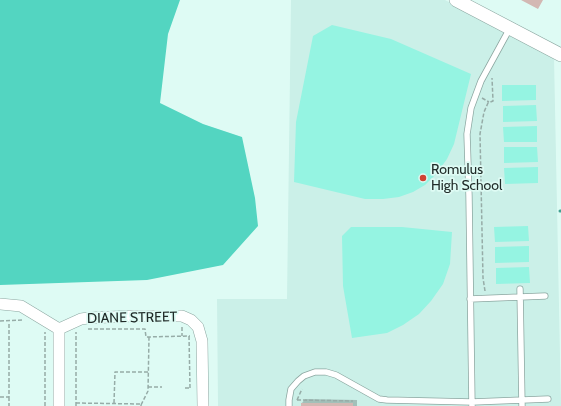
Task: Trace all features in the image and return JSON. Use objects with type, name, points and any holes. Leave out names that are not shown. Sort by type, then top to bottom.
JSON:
[{"type":"street","points":[[456,0],[561,55]]},
{"type":"street","points":[[0,304],[21,306],[59,329],[59,406]]},
{"type":"street","name":"DIANE STREET","points":[[59,329],[81,319],[88,318],[182,316],[191,320],[197,331]]},
{"type":"street","points":[[197,331],[202,341],[203,406]]},
{"type":"lane","points":[[472,404],[467,134],[471,108],[481,81],[510,28]]},
{"type":"lane","points":[[520,289],[522,403]]},
{"type":"lane","points":[[470,299],[545,296]]},
{"type":"lane","points":[[289,406],[292,389],[298,381],[304,376],[315,372],[326,372],[336,375],[379,399],[472,404],[522,403],[548,399]]},
{"type":"path","points":[[489,290],[485,291],[483,278],[480,134],[484,112],[488,103],[493,100],[491,76]]},
{"type":"path","points":[[481,189],[495,188]]},
{"type":"path","points":[[0,321],[29,320]]},
{"type":"path","points":[[9,321],[9,406]]},
{"type":"path","points":[[182,328],[182,336]]},
{"type":"path","points":[[45,406],[46,329]]},
{"type":"path","points":[[76,329],[76,405],[141,405],[148,391],[149,337]]},
{"type":"path","points":[[84,329],[146,329],[146,338],[189,336],[197,331]]},
{"type":"path","points":[[185,388],[190,388],[189,336]]},
{"type":"path","points":[[114,404],[115,372],[148,372]]},
{"type":"path","points":[[148,387],[162,387]]},
{"type":"path","points":[[303,387],[297,400],[353,401]]},
{"type":"path","points":[[0,397],[9,397]]},
{"type":"shaded area","name":"Romulus High School","points":[[291,0],[445,0],[554,57],[561,406],[218,406],[217,299],[287,299]]},
{"type":"green space","points":[[0,0],[180,0],[168,34],[160,103],[203,124],[242,137],[255,198],[258,226],[223,265],[147,280],[0,285]]},
{"type":"green space","points":[[332,25],[391,39],[471,74],[454,144],[447,159],[436,174],[425,185],[413,192],[399,197],[365,199],[294,182],[296,122],[313,36]]},
{"type":"green space","points":[[502,85],[536,85],[536,100],[502,101]]},
{"type":"green space","points":[[536,105],[537,121],[503,122],[503,106]]},
{"type":"green space","points":[[537,126],[537,142],[504,142],[503,127]]},
{"type":"green space","points":[[504,147],[537,147],[538,162],[504,163]]},
{"type":"green space","points":[[538,167],[538,183],[505,184],[504,168]]},
{"type":"green space","points":[[528,226],[529,241],[495,242],[494,227]]},
{"type":"green space","points":[[351,227],[402,227],[452,232],[450,264],[443,284],[431,301],[419,314],[403,325],[387,333],[352,338],[343,286],[342,236]]},
{"type":"green space","points":[[529,246],[529,262],[495,263],[495,247]]},
{"type":"green space","points":[[529,267],[530,283],[496,284],[496,268]]},
{"type":"building","points":[[521,0],[543,0],[538,9]]},
{"type":"building","points":[[301,403],[353,403],[353,406],[301,406]]},
{"type":"place","name":"Romulus High School","points":[[423,178]]}]
